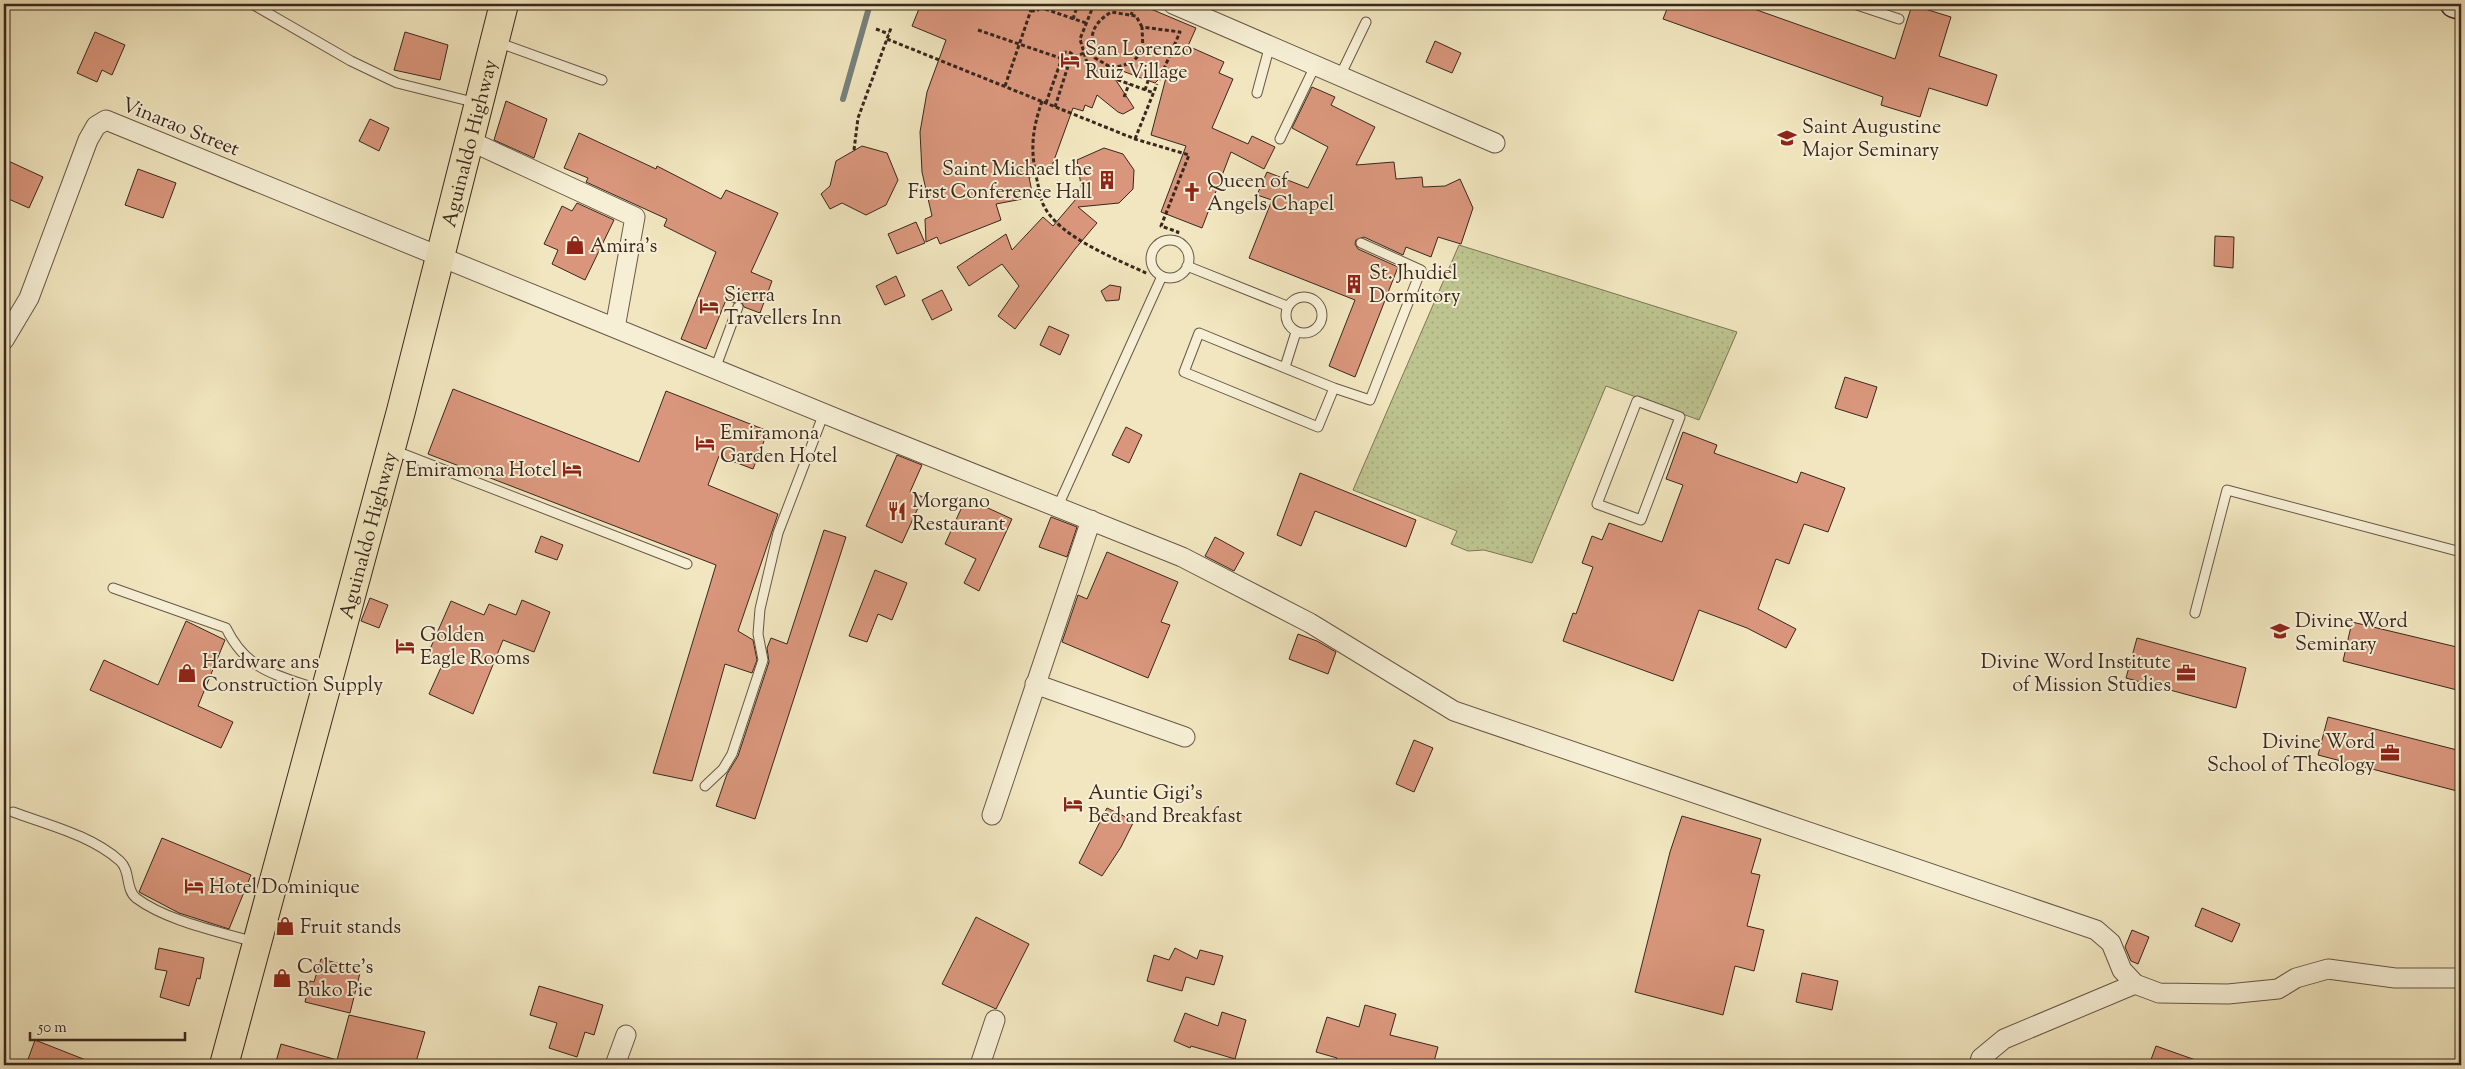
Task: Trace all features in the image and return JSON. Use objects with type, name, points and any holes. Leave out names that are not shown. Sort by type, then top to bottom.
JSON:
[{"type":"main road","name":"Aguinaldo Highway","points":[[224,1065],[259,944],[324,691],[391,449],[504,4]]},
{"type":"main road","points":[[2454,4],[2461,6]]},
{"type":"street","points":[[1173,4],[1495,142]]},
{"type":"street","name":"Vinarao Street","points":[[4,340],[29,298],[88,140],[96,126],[106,120],[439,257]]},
{"type":"street","points":[[468,140],[635,217],[615,328]]},
{"type":"street","points":[[439,257],[1182,557],[1302,619],[1454,711],[2096,930],[2111,942],[2122,970],[2135,984],[2159,993],[2228,994],[2278,989],[2296,978],[2328,969],[2395,978],[2461,978]]},
{"type":"street","points":[[992,815],[1091,520]]},
{"type":"street","points":[[1036,684],[1186,737]]},
{"type":"street","points":[[1980,1065],[1981,1058],[2004,1039],[2135,984]]},
{"type":"street","points":[[980,1065],[995,1020]]},
{"type":"street","points":[[615,1065],[626,1035]]},
{"type":"lane","points":[[252,4],[351,61],[397,83],[478,104]]},
{"type":"lane","points":[[1854,4],[1899,20]]},
{"type":"lane","points":[[1340,76],[1366,22]]},
{"type":"lane","points":[[494,41],[602,80]]},
{"type":"lane","points":[[1257,93],[1270,45]]},
{"type":"lane","points":[[1280,139],[1315,66]]},
{"type":"lane","points":[[1174,241],[1185,248],[1188,260],[1187,266],[1184,271],[1174,277],[1162,278],[1153,268],[1151,256],[1153,250],[1162,242],[1174,241]]},
{"type":"lane","points":[[1334,388],[1318,427],[1184,372],[1200,333],[1334,388],[1370,400],[1421,270],[1361,243]]},
{"type":"lane","points":[[1187,266],[1287,306]]},
{"type":"lane","points":[[1058,506],[1162,278]]},
{"type":"lane","points":[[1302,297],[1314,300],[1321,310],[1322,322],[1314,331],[1308,334],[1296,332],[1291,329],[1285,318],[1287,306],[1296,298],[1302,297]]},
{"type":"lane","points":[[715,369],[738,307]]},
{"type":"lane","points":[[1285,367],[1296,332]]},
{"type":"lane","points":[[1637,401],[1680,417],[1641,520],[1598,504],[1637,401]]},
{"type":"lane","points":[[705,786],[723,769],[732,754],[762,660],[758,634],[760,608],[778,533],[824,413]]},
{"type":"lane","points":[[391,449],[687,564]]},
{"type":"lane","points":[[2195,613],[2227,490],[2461,552]]},
{"type":"lane","points":[[113,588],[226,628],[236,648],[255,666],[324,691]]},
{"type":"lane","points":[[13,812],[94,843],[121,862],[128,874],[131,892],[136,898],[178,920],[259,944]]},
{"type":"path","points":[[1005,86],[1031,10],[1029,4]]},
{"type":"path","points":[[1094,4],[1080,39],[1087,63],[1129,84],[1154,93]]},
{"type":"path","points":[[1129,4],[1135,6],[1131,15]]},
{"type":"path","points":[[1031,10],[1036,11],[1039,6],[1086,24]]},
{"type":"path","points":[[1073,19],[1076,10]]},
{"type":"path","points":[[1111,12],[1131,15],[1136,16],[1142,27],[1143,50],[1132,63],[1112,68],[1095,58],[1091,42],[1098,20],[1111,12]]},
{"type":"path","points":[[1135,139],[1180,32],[1142,27]]},
{"type":"path","points":[[854,150],[858,118],[891,28]]},
{"type":"path","points":[[876,29],[889,34]]},
{"type":"path","points":[[978,30],[1060,59],[1068,66]]},
{"type":"path","points":[[887,39],[1135,139],[1189,156],[1161,226],[1178,232],[1174,241]]},
{"type":"path","points":[[1074,57],[1068,52],[1064,53],[1060,59],[1033,129],[1034,166],[1043,206],[1052,217],[1081,242],[1162,278]]},
{"type":"path","points":[[1074,57],[1084,53]]},
{"type":"path","points":[[1055,107],[1068,66],[1072,64],[1074,57]]},
{"type":"path","points":[[1145,90],[1148,81]]},
{"type":"path","points":[[1124,97],[1129,84]]},
{"type":"green space","points":[[1459,245],[1737,332],[1699,420],[1606,386],[1532,563],[1484,550],[1468,551],[1451,544],[1457,531],[1353,490]]},
{"type":"building","points":[[921,4],[1139,4],[1196,28],[1188,46],[1224,62],[1219,73],[1233,79],[1212,128],[1248,144],[1252,136],[1275,147],[1264,169],[1231,152],[1202,228],[1161,212],[1186,146],[1151,135],[1168,70],[1155,83],[1106,65],[1134,108],[1123,114],[1097,95],[1092,108],[1085,105],[1083,111],[1073,108],[1049,174],[1029,177],[1033,197],[996,204],[1001,220],[940,244],[937,237],[926,242],[925,219],[932,216],[922,172],[920,132],[927,92],[946,40],[912,26]]},
{"type":"building","points":[[1669,4],[1740,4],[1895,59],[1912,5],[1951,17],[1939,56],[1997,75],[1987,106],[1929,88],[1920,117],[1881,105],[1883,97],[1663,19]]},
{"type":"building","points":[[95,32],[125,45],[112,75],[102,70],[97,82],[77,73]]},
{"type":"building","points":[[405,32],[448,45],[440,80],[394,70]]},
{"type":"building","points":[[1435,41],[1461,53],[1452,73],[1426,62]]},
{"type":"building","points":[[1312,87],[1335,97],[1331,105],[1375,127],[1356,165],[1394,162],[1396,179],[1422,177],[1423,187],[1445,186],[1460,179],[1473,208],[1461,244],[1438,237],[1431,257],[1406,247],[1403,255],[1364,237],[1356,240],[1355,244],[1358,249],[1398,267],[1355,377],[1329,366],[1355,300],[1249,258],[1272,200],[1257,195],[1267,172],[1308,188],[1328,147],[1292,128]]},
{"type":"building","points":[[506,101],[547,119],[534,158],[494,140]]},
{"type":"building","points":[[370,119],[389,128],[379,151],[359,141]]},
{"type":"building","points":[[579,133],[656,169],[657,166],[721,199],[726,190],[778,213],[751,272],[772,281],[760,313],[744,307],[741,301],[734,303],[726,300],[706,349],[681,339],[716,252],[664,226],[667,219],[586,182],[588,178],[564,168]]},
{"type":"building","points":[[862,146],[887,153],[898,180],[886,205],[866,215],[842,203],[830,209],[821,194],[830,186],[836,161]]},
{"type":"building","points":[[1104,148],[1123,154],[1134,170],[1133,189],[1119,203],[1078,207],[1097,223],[1015,329],[998,316],[1019,286],[1002,264],[969,286],[957,267],[1006,234],[1012,250],[1043,217],[1053,226],[1082,192],[1077,160]]},
{"type":"building","points":[[4,159],[43,177],[29,208],[4,197]]},
{"type":"building","points":[[138,169],[176,183],[163,218],[125,205]]},
{"type":"building","points":[[577,203],[614,220],[585,280],[552,264],[558,250],[544,244],[562,206],[572,211]]},
{"type":"building","points":[[916,222],[925,243],[897,254],[888,234]]},
{"type":"building","points":[[2215,236],[2234,237],[2233,268],[2214,266]]},
{"type":"building","points":[[896,276],[905,296],[885,305],[876,286]]},
{"type":"building","points":[[1110,285],[1121,287],[1119,300],[1106,301],[1101,291]]},
{"type":"building","points":[[942,290],[952,310],[932,320],[922,300]]},
{"type":"building","points":[[1049,326],[1069,335],[1060,355],[1040,345]]},
{"type":"building","points":[[1845,377],[1877,387],[1867,418],[1835,408]]},
{"type":"building","points":[[453,389],[639,462],[666,391],[768,431],[753,469],[719,456],[708,485],[778,514],[738,631],[753,640],[757,660],[752,673],[725,664],[692,781],[653,773],[716,565],[428,454]]},
{"type":"building","points":[[1126,427],[1142,435],[1129,463],[1112,455]]},
{"type":"building","points":[[1683,432],[1717,445],[1714,453],[1797,483],[1801,472],[1845,488],[1828,532],[1804,524],[1789,564],[1776,559],[1758,609],[1796,629],[1786,648],[1747,628],[1699,610],[1673,681],[1563,641],[1573,613],[1576,614],[1593,567],[1582,563],[1592,536],[1602,540],[1609,523],[1662,542],[1683,485],[1666,479]]},
{"type":"building","points":[[897,455],[922,465],[910,492],[923,497],[902,543],[866,526]]},
{"type":"building","points":[[1300,473],[1416,520],[1406,547],[1315,511],[1301,546],[1277,535]]},
{"type":"building","points":[[966,498],[1012,519],[979,591],[964,583],[976,559],[945,544]]},
{"type":"building","points":[[1051,517],[1077,527],[1067,557],[1039,547]]},
{"type":"building","points":[[824,530],[846,537],[755,819],[716,806],[727,774],[738,756],[769,662],[767,648],[771,638],[787,644]]},
{"type":"building","points":[[541,536],[563,545],[557,560],[535,552]]},
{"type":"building","points":[[1215,537],[1244,553],[1234,571],[1205,556]]},
{"type":"building","points":[[1107,552],[1178,582],[1161,622],[1170,625],[1148,678],[1062,642],[1078,595],[1087,599]]},
{"type":"building","points":[[875,570],[907,583],[892,620],[878,614],[867,642],[849,636]]},
{"type":"building","points":[[370,598],[388,605],[379,628],[361,621]]},
{"type":"building","points":[[522,600],[550,612],[534,652],[503,640],[473,714],[429,694],[443,663],[427,656],[451,601],[484,615],[489,604],[516,615]]},
{"type":"building","name":"Hardware ans Construction Supply","points":[[186,621],[225,640],[198,706],[233,722],[221,748],[90,690],[104,660],[158,685]]},
{"type":"building","points":[[2352,622],[2461,648],[2461,691],[2343,661]]},
{"type":"building","points":[[1298,634],[1317,641],[1336,652],[1328,674],[1289,659]]},
{"type":"building","name":"Divine Word Institute of Mission Studies","points":[[2137,638],[2246,668],[2236,708],[2126,678]]},
{"type":"building","name":"Divine Word School of Theology","points":[[2328,717],[2461,751],[2461,792],[2318,755]]},
{"type":"building","points":[[1414,740],[1433,748],[1414,792],[1396,784]]},
{"type":"building","points":[[1107,808],[1134,821],[1121,847],[1102,876],[1079,863]]},
{"type":"building","points":[[1682,816],[1761,839],[1751,873],[1760,875],[1747,926],[1764,930],[1754,971],[1735,966],[1723,1015],[1635,992],[1670,852]]},
{"type":"building","name":"Hotel Dominique","points":[[162,838],[251,875],[229,929],[179,913],[139,892]]},
{"type":"building","points":[[2202,908],[2240,924],[2232,942],[2195,926]]},
{"type":"building","points":[[976,917],[1029,944],[996,1009],[942,984]]},
{"type":"building","points":[[2132,930],[2149,937],[2138,964],[2131,961],[2125,947]]},
{"type":"building","points":[[159,948],[204,958],[200,979],[197,978],[189,1006],[160,997],[167,971],[155,969]]},
{"type":"building","points":[[1175,948],[1197,959],[1200,950],[1223,956],[1214,985],[1186,977],[1182,991],[1147,981],[1154,955],[1169,960]]},
{"type":"building","points":[[321,959],[361,969],[350,1013],[305,1002],[310,981],[314,982]]},
{"type":"building","points":[[1802,973],[1838,981],[1832,1010],[1796,1002]]},
{"type":"building","points":[[539,986],[603,1005],[594,1035],[585,1032],[577,1057],[549,1048],[557,1023],[530,1015]]},
{"type":"building","points":[[1365,1005],[1396,1014],[1390,1035],[1438,1047],[1433,1065],[1335,1065],[1337,1058],[1316,1052],[1327,1017],[1359,1027]]},
{"type":"building","points":[[1222,1012],[1246,1020],[1235,1059],[1191,1046],[1190,1048],[1174,1041],[1185,1013],[1218,1026]]},
{"type":"building","points":[[349,1015],[425,1032],[415,1065],[353,1065],[339,1061],[338,1065],[275,1065],[281,1044],[337,1060]]},
{"type":"building","points":[[35,1040],[96,1064],[96,1065],[26,1065]]},
{"type":"building","points":[[2156,1046],[2204,1063],[2203,1065],[2149,1065]]},
{"type":"waterway","points":[[843,99],[870,4]]},
{"type":"place","name":"San Lorenzo Ruiz Village","points":[[1070,60]]},
{"type":"place","name":"Saint Augustine Major Seminary","points":[[1787,138]]},
{"type":"place","name":"Saint Michael the First Conference Hall","points":[[1107,180]]},
{"type":"place","name":"Queen of Angels Chapel","points":[[1192,192]]},
{"type":"place","name":"Amira’s","points":[[575,245]]},
{"type":"place","name":"St. Jhudiel Dormitory","points":[[1354,284]]},
{"type":"place","name":"Sierra Travellers Inn","points":[[709,306]]},
{"type":"place","name":"Emiramona Garden Hotel","points":[[705,443]]},
{"type":"place","name":"Emiramona Hotel","points":[[572,469]]},
{"type":"place","name":"Morgano Restaurant","points":[[897,511]]},
{"type":"place","name":"Divine Word Seminary","points":[[2280,631]]},
{"type":"place","name":"Golden Eagle Rooms","points":[[405,646]]},
{"type":"place","name":"Hardware ans Construction Supply","points":[[187,673]]},
{"type":"place","name":"Divine Word Institute of Mission Studies","points":[[2186,673]]},
{"type":"place","name":"Divine Word School of Theology","points":[[2390,753]]},
{"type":"place","name":"Auntie Gigi's Bed and Breakfast","points":[[1073,804]]},
{"type":"place","name":"Hotel Dominique","points":[[194,886]]},
{"type":"place","name":"Fruit stands","points":[[285,926]]},
{"type":"place","name":"Colette's Buko Pie","points":[[282,978]]}]
